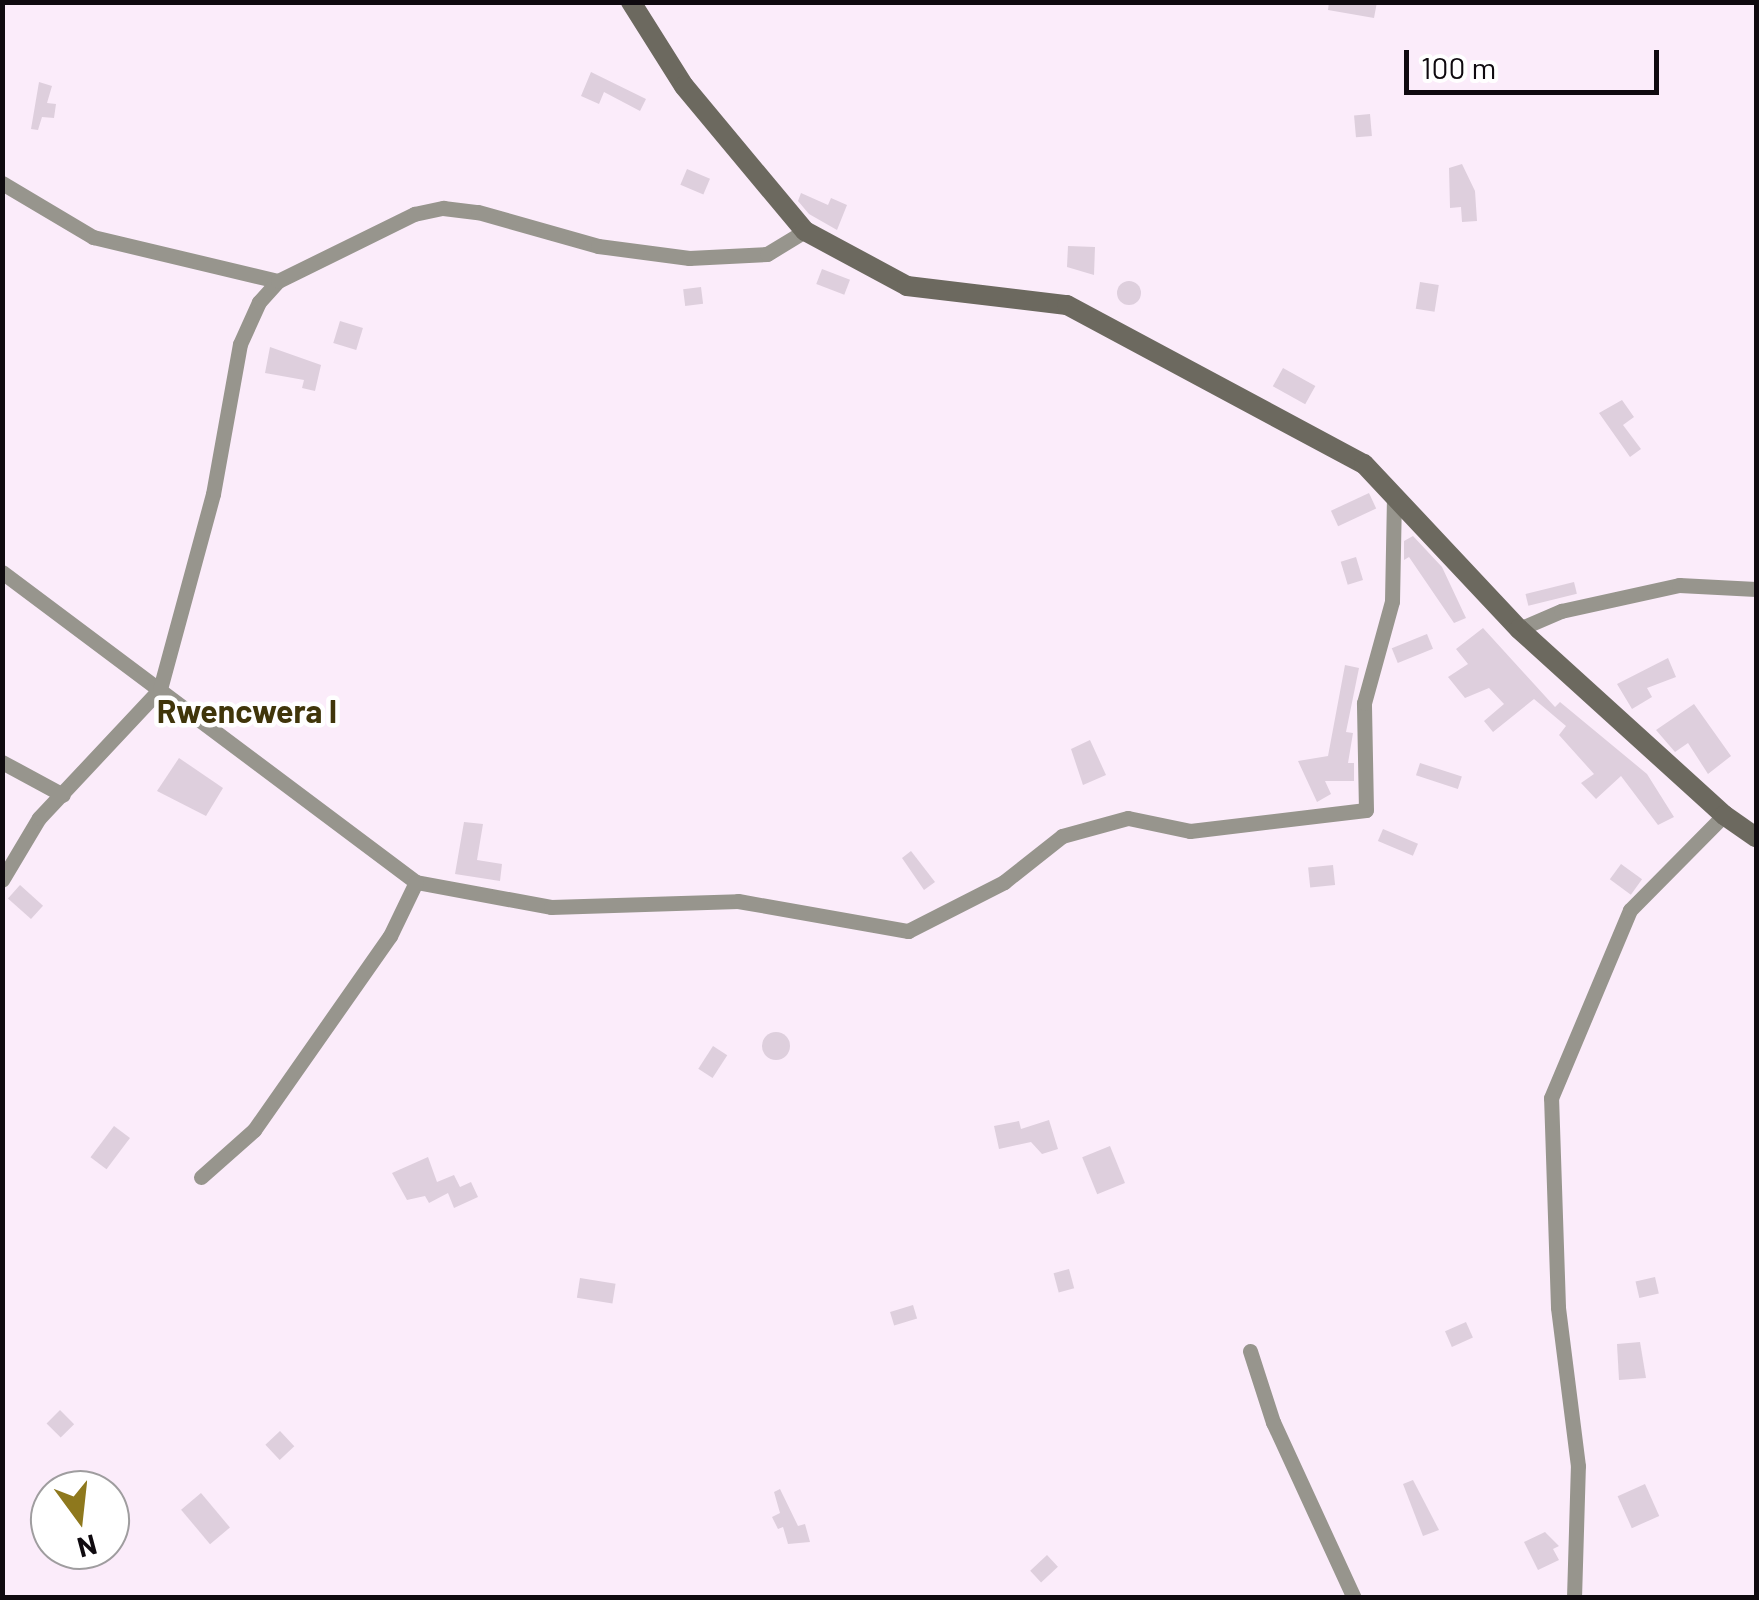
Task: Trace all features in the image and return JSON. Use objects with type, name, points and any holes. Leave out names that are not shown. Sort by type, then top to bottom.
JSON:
[{"type":"street","points":[[631,2],[684,86],[805,231],[907,286],[1067,306],[1364,464],[1519,629],[1724,816],[1756,837]]},
{"type":"street","points":[[2,183],[93,236],[278,281]]},
{"type":"street","points":[[2,880],[40,818],[160,689],[213,494],[240,344],[259,302],[278,281],[414,214],[443,208],[478,212],[598,246],[688,258],[768,254],[805,231]]},
{"type":"street","points":[[2,572],[416,882],[551,907],[738,902],[908,931],[1004,882],[1062,836],[1128,818],[1190,831],[1366,810],[1364,703],[1392,602],[1394,500]]},
{"type":"street","points":[[1519,629],[1562,611],[1680,585],[1756,589]]},
{"type":"street","points":[[2,762],[63,794]]},
{"type":"street","points":[[1574,1598],[1578,1466],[1558,1307],[1552,1098],[1630,910],[1724,816]]},
{"type":"street","points":[[200,1177],[254,1130],[390,936],[416,882]]},
{"type":"street","points":[[1250,1351],[1272,1422],[1354,1598]]},
{"type":"building","points":[[1329,2],[1377,2],[1374,18],[1328,10]]},
{"type":"building","points":[[591,72],[646,99],[640,111],[604,92],[599,104],[581,96]]},
{"type":"building","points":[[39,82],[52,86],[47,103],[56,104],[54,118],[42,117],[38,130],[31,129]]},
{"type":"building","points":[[1370,114],[1372,136],[1356,137],[1354,115]]},
{"type":"building","points":[[1462,164],[1475,191],[1477,221],[1462,222],[1461,207],[1450,208],[1449,168]]},
{"type":"building","points":[[687,169],[710,179],[703,194],[680,185]]},
{"type":"building","points":[[801,193],[828,205],[831,198],[847,205],[837,230],[809,214],[798,201]]},
{"type":"building","points":[[1068,246],[1095,247],[1094,275],[1067,267]]},
{"type":"building","points":[[822,269],[850,280],[844,295],[816,284]]},
{"type":"building","points":[[1129,281],[1138,284],[1138,302],[1129,305],[1120,302],[1117,293],[1120,284]]},
{"type":"building","points":[[1420,282],[1439,285],[1435,312],[1416,309]]},
{"type":"building","points":[[701,287],[703,304],[685,306],[683,289]]},
{"type":"building","points":[[340,321],[363,328],[356,350],[333,343]]},
{"type":"building","points":[[270,347],[321,365],[315,391],[302,388],[304,380],[265,373]]},
{"type":"building","points":[[1283,368],[1315,386],[1305,404],[1273,386]]},
{"type":"building","points":[[1622,400],[1634,417],[1623,425],[1641,449],[1630,457],[1599,413]]},
{"type":"building","points":[[1369,493],[1376,508],[1338,526],[1331,511]]},
{"type":"building","points":[[1413,536],[1442,567],[1466,618],[1454,623],[1409,557],[1404,560],[1404,541]]},
{"type":"building","points":[[1356,557],[1363,580],[1348,585],[1341,562]]},
{"type":"building","points":[[1574,582],[1577,594],[1528,606],[1525,594]]},
{"type":"building","points":[[1483,628],[1555,707],[1560,702],[1647,774],[1674,817],[1658,825],[1621,776],[1596,799],[1581,783],[1594,774],[1559,735],[1566,726],[1534,699],[1493,732],[1484,721],[1504,704],[1489,688],[1465,698],[1448,677],[1468,664],[1456,649]]},
{"type":"building","points":[[1427,634],[1433,649],[1398,663],[1392,648]]},
{"type":"building","points":[[1668,658],[1676,677],[1647,688],[1652,697],[1632,709],[1617,684]]},
{"type":"building","points":[[1345,665],[1359,668],[1346,732],[1353,733],[1348,763],[1354,763],[1354,781],[1325,781],[1331,794],[1317,802],[1298,761],[1328,756]]},
{"type":"building","points":[[1694,704],[1731,756],[1708,774],[1688,743],[1675,752],[1656,730]]},
{"type":"building","points":[[1090,740],[1106,775],[1083,785],[1071,749]]},
{"type":"building","points":[[179,758],[223,788],[206,816],[157,791]]},
{"type":"building","points":[[1420,763],[1462,777],[1458,789],[1416,775]]},
{"type":"building","points":[[464,822],[483,824],[477,860],[502,864],[500,881],[455,874]]},
{"type":"building","points":[[1383,829],[1418,844],[1413,856],[1378,841]]},
{"type":"building","points":[[911,851],[935,882],[924,890],[902,858]]},
{"type":"building","points":[[1621,864],[1642,879],[1631,895],[1610,879]]},
{"type":"building","points":[[1333,865],[1335,885],[1310,888],[1308,868]]},
{"type":"building","points":[[20,885],[43,906],[31,919],[8,898]]},
{"type":"building","points":[[776,1032],[786,1036],[790,1046],[786,1056],[776,1060],[766,1056],[762,1046],[766,1036]]},
{"type":"building","points":[[713,1046],[727,1055],[713,1078],[698,1069]]},
{"type":"building","points":[[1049,1120],[1058,1149],[1042,1154],[1031,1142],[999,1149],[994,1126],[1019,1121],[1021,1129]]},
{"type":"building","points":[[114,1126],[130,1138],[107,1169],[91,1157]]},
{"type":"building","points":[[1110,1146],[1125,1183],[1097,1194],[1082,1157]]},
{"type":"building","points":[[428,1157],[437,1182],[454,1175],[460,1187],[471,1182],[478,1197],[454,1208],[448,1193],[429,1203],[425,1196],[407,1200],[392,1173]]},
{"type":"building","points":[[1069,1269],[1074,1288],[1059,1292],[1054,1273]]},
{"type":"building","points":[[1655,1277],[1659,1294],[1639,1298],[1636,1281]]},
{"type":"building","points":[[580,1278],[616,1284],[612,1303],[577,1298]]},
{"type":"building","points":[[913,1305],[917,1318],[894,1325],[890,1312]]},
{"type":"building","points":[[1466,1322],[1473,1338],[1452,1347],[1445,1331]]},
{"type":"building","points":[[1640,1342],[1646,1378],[1619,1380],[1617,1344]]},
{"type":"building","points":[[60,1410],[74,1424],[61,1438],[47,1423]]},
{"type":"building","points":[[280,1431],[294,1446],[280,1460],[265,1445]]},
{"type":"building","points":[[1413,1480],[1439,1530],[1423,1536],[1403,1484]]},
{"type":"building","points":[[1645,1484],[1659,1516],[1632,1528],[1618,1496]]},
{"type":"building","points":[[780,1489],[798,1526],[805,1524],[810,1542],[788,1544],[783,1527],[778,1529],[772,1517],[780,1513],[774,1492]]},
{"type":"building","points":[[201,1493],[230,1527],[210,1544],[181,1510]]},
{"type":"building","points":[[1545,1532],[1559,1546],[1553,1549],[1559,1560],[1538,1570],[1524,1542]]},
{"type":"building","points":[[1047,1555],[1058,1567],[1041,1582],[1030,1571]]},
{"type":"district","name":"Rwencwera I","points":[[247,710]]}]
